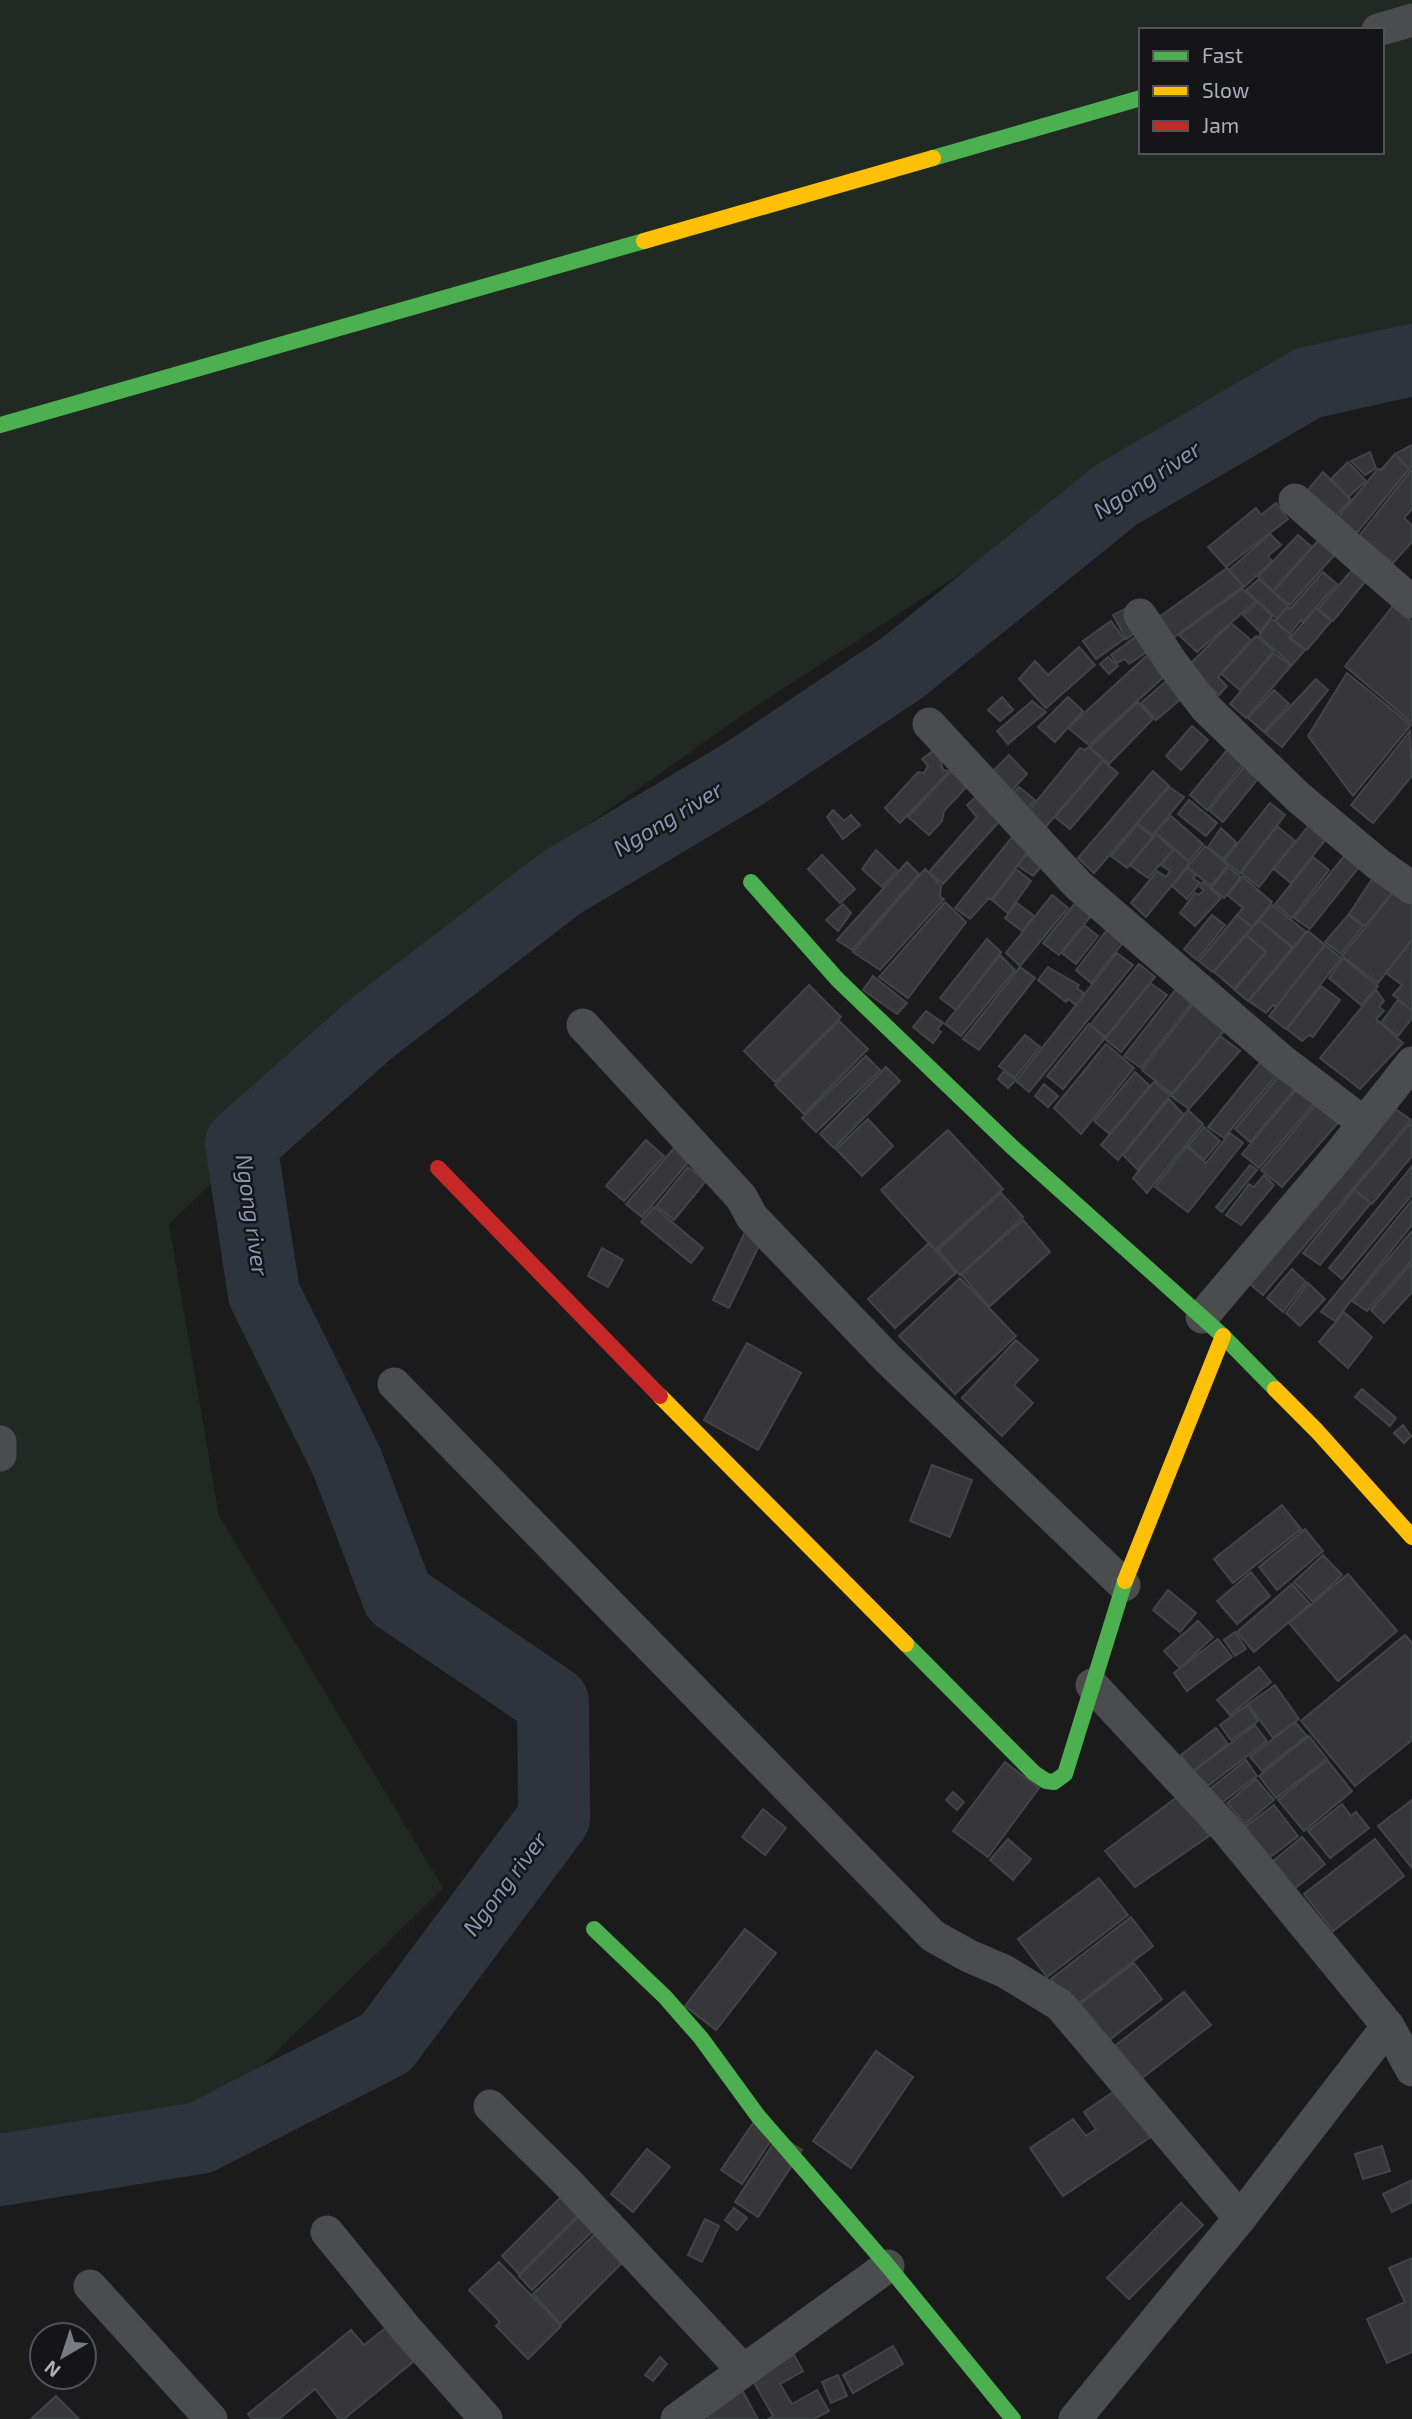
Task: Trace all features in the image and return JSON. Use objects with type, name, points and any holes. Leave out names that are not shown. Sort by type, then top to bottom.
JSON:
[{"type":"street","points":[[1384,28],[1412,20]]},
{"type":"street","points":[[0,425],[1139,99]]},
{"type":"street","points":[[1295,500],[1412,602]]},
{"type":"street","points":[[1140,615],[1206,708],[1298,797],[1378,864],[1412,888]]},
{"type":"street","points":[[929,724],[1078,886],[1280,1059],[1364,1123]]},
{"type":"street","points":[[751,882],[838,980],[1010,1145],[1213,1326],[1317,1431],[1412,1537]]},
{"type":"street","points":[[583,1024],[741,1196],[752,1217],[887,1358],[1124,1585]]},
{"type":"street","points":[[438,1168],[685,1422],[1034,1773],[1045,1782],[1053,1784],[1060,1781],[1065,1774],[1124,1585],[1213,1326],[1412,1063]]},
{"type":"street","points":[[394,1384],[933,1936],[1004,1971],[1060,2005],[1240,2218]]},
{"type":"street","points":[[0,1441],[0,1455]]},
{"type":"street","points":[[1092,1685],[1227,1830],[1388,2026],[1412,2070]]},
{"type":"street","points":[[594,1929],[665,1997],[701,2038],[758,2116],[888,2266],[1013,2419]]},
{"type":"street","points":[[1075,2419],[1240,2218],[1388,2026]]},
{"type":"street","points":[[489,2106],[568,2183],[742,2370]]},
{"type":"street","points":[[327,2232],[486,2419]]},
{"type":"street","points":[[682,2418],[742,2370],[888,2266]]},
{"type":"street","points":[[90,2286],[211,2419]]},
{"type":"shaded area","points":[[0,0],[1412,0],[1412,342],[1234,407],[1002,547],[744,714],[587,825],[169,1224],[219,1516],[443,1888],[177,2149],[0,2185]]},
{"type":"building","points":[[1412,445],[1412,466],[1409,469],[1395,454]]},
{"type":"building","points":[[1370,452],[1376,468],[1365,475],[1351,461]]},
{"type":"building","points":[[1395,454],[1409,469],[1356,534],[1338,517],[1378,469],[1381,470]]},
{"type":"building","points":[[1348,462],[1366,481],[1348,497],[1331,479]]},
{"type":"building","points":[[1412,469],[1412,509],[1404,518],[1412,525],[1412,542],[1393,563],[1359,536]]},
{"type":"building","points":[[1323,472],[1351,500],[1336,515],[1306,492]]},
{"type":"building","points":[[1276,503],[1288,519],[1226,567],[1208,547],[1256,508],[1261,515]]},
{"type":"building","points":[[1270,534],[1281,545],[1268,556],[1272,561],[1244,587],[1229,570]]},
{"type":"building","points":[[1298,535],[1312,547],[1273,591],[1258,577]]},
{"type":"building","points":[[1323,535],[1339,550],[1290,605],[1273,592]]},
{"type":"building","points":[[1227,568],[1243,586],[1166,643],[1151,623]]},
{"type":"building","points":[[1352,570],[1369,577],[1333,621],[1318,609]]},
{"type":"building","points":[[1323,572],[1337,584],[1290,634],[1275,621],[1288,607],[1290,609]]},
{"type":"building","points":[[1259,579],[1288,606],[1277,619],[1246,590]]},
{"type":"building","points":[[1242,589],[1256,601],[1197,652],[1179,635]]},
{"type":"building","points":[[1258,602],[1272,616],[1260,632],[1243,615]]},
{"type":"building","points":[[1131,606],[1143,628],[1126,639],[1113,615]]},
{"type":"building","points":[[1393,606],[1412,622],[1412,723],[1345,666]]},
{"type":"building","points":[[1316,608],[1331,621],[1307,650],[1290,638]]},
{"type":"building","points":[[1271,618],[1291,635],[1289,638],[1305,650],[1292,665],[1259,636]]},
{"type":"building","points":[[1111,621],[1124,639],[1096,659],[1083,641]]},
{"type":"building","points":[[1231,623],[1251,640],[1218,677],[1227,686],[1219,695],[1187,667]]},
{"type":"building","points":[[1145,630],[1154,647],[1129,664],[1125,659],[1117,663],[1111,655]]},
{"type":"building","points":[[1256,636],[1274,651],[1240,690],[1221,674]]},
{"type":"building","points":[[1079,647],[1095,665],[1046,708],[1019,679],[1035,661],[1048,675]]},
{"type":"building","points":[[1153,650],[1168,673],[1089,745],[1068,728]]},
{"type":"building","points":[[1274,653],[1291,666],[1246,718],[1230,704]]},
{"type":"building","points":[[1108,657],[1118,666],[1109,674],[1100,664]]},
{"type":"building","points":[[1347,673],[1411,725],[1353,796],[1308,736]]},
{"type":"building","points":[[1171,677],[1187,694],[1156,720],[1141,703]]},
{"type":"building","points":[[1316,679],[1328,690],[1282,747],[1265,733]]},
{"type":"building","points":[[1274,690],[1289,704],[1264,732],[1248,718]]},
{"type":"building","points":[[1002,697],[1013,710],[1000,721],[988,710]]},
{"type":"building","points":[[1068,697],[1083,711],[1055,742],[1038,727]]},
{"type":"building","points":[[1032,701],[1046,712],[1008,744],[997,731]]},
{"type":"building","points":[[1138,702],[1153,719],[1109,764],[1090,747]]},
{"type":"building","points":[[1192,726],[1208,740],[1181,770],[1166,756]]},
{"type":"building","points":[[1410,731],[1412,776],[1373,823],[1351,805]]},
{"type":"building","points":[[1089,747],[1103,760],[1044,829],[1026,814],[1080,748],[1084,750]]},
{"type":"building","points":[[937,748],[943,770],[949,771],[900,823],[885,808],[918,772],[924,773],[928,766],[922,759]]},
{"type":"building","points":[[1227,750],[1243,764],[1207,810],[1190,795]]},
{"type":"building","points":[[1009,755],[1027,774],[1007,796],[987,777]]},
{"type":"building","points":[[1252,757],[1266,769],[1223,822],[1209,810]]},
{"type":"building","points":[[1103,761],[1118,773],[1070,829],[1055,817]]},
{"type":"building","points":[[1153,771],[1169,786],[1094,873],[1078,858]]},
{"type":"building","points":[[950,772],[970,783],[944,811],[942,821],[929,835],[908,817]]},
{"type":"building","points":[[1019,787],[1035,800],[1025,811],[1009,798]]},
{"type":"building","points":[[1169,787],[1184,797],[1153,835],[1137,823]]},
{"type":"building","points":[[981,792],[1005,815],[943,884],[929,872],[977,817],[967,805]]},
{"type":"building","points":[[1189,800],[1217,823],[1206,836],[1178,814]]},
{"type":"building","points":[[1270,803],[1285,815],[1240,873],[1224,861]]},
{"type":"building","points":[[833,810],[844,821],[851,815],[860,825],[843,839],[827,817]]},
{"type":"building","points":[[1171,816],[1203,844],[1189,861],[1155,832]]},
{"type":"building","points":[[1314,819],[1330,834],[1291,883],[1274,869]]},
{"type":"building","points":[[1137,825],[1153,837],[1127,868],[1111,856]]},
{"type":"building","points":[[1277,826],[1295,841],[1259,887],[1241,873]]},
{"type":"building","points":[[1221,828],[1237,843],[1223,859],[1208,847]]},
{"type":"building","points":[[1156,834],[1173,850],[1148,878],[1130,865]]},
{"type":"building","points":[[1013,836],[1029,850],[992,899],[988,899],[970,919],[955,908]]},
{"type":"building","points":[[1205,846],[1228,865],[1211,886],[1187,867]]},
{"type":"building","points":[[1174,849],[1190,863],[1146,917],[1131,903],[1157,871],[1166,877],[1170,871],[1161,865]]},
{"type":"building","points":[[1350,849],[1364,861],[1310,929],[1294,918]]},
{"type":"building","points":[[876,850],[897,870],[882,887],[862,869]]},
{"type":"building","points":[[1027,854],[1041,867],[1033,876],[1017,865]]},
{"type":"building","points":[[822,855],[855,889],[840,903],[808,869]]},
{"type":"building","points":[[1313,857],[1329,870],[1292,918],[1275,904]]},
{"type":"building","points":[[907,862],[919,874],[852,950],[837,940]]},
{"type":"building","points":[[1228,867],[1241,877],[1224,898],[1211,888]]},
{"type":"building","points":[[1187,868],[1196,875],[1193,878],[1200,883],[1187,899],[1172,886]]},
{"type":"building","points":[[925,869],[941,886],[940,897],[944,899],[880,970],[853,952]]},
{"type":"building","points":[[1016,869],[1031,881],[1008,913],[992,900]]},
{"type":"building","points":[[1378,870],[1397,887],[1365,926],[1349,914]]},
{"type":"building","points":[[1243,877],[1272,902],[1252,927],[1237,915],[1243,908],[1227,895]]},
{"type":"building","points":[[1203,882],[1221,898],[1195,926],[1180,913],[1195,893],[1199,895],[1204,890],[1200,887]]},
{"type":"building","points":[[1401,883],[1412,893],[1412,939],[1378,983],[1342,956]]},
{"type":"building","points":[[1052,895],[1068,908],[1020,966],[1006,953]]},
{"type":"building","points":[[1080,897],[1096,910],[1059,955],[1043,943]]},
{"type":"building","points":[[945,902],[966,922],[908,998],[879,977]]},
{"type":"building","points":[[1017,903],[1034,916],[1022,931],[1005,918]]},
{"type":"building","points":[[843,904],[851,913],[838,931],[826,920]]},
{"type":"building","points":[[1272,905],[1306,932],[1293,947],[1259,920]]},
{"type":"building","points":[[1212,915],[1225,925],[1197,960],[1184,949]]},
{"type":"building","points":[[1237,915],[1252,927],[1213,972],[1199,961]]},
{"type":"building","points":[[1348,915],[1363,926],[1341,954],[1325,942]]},
{"type":"building","points":[[1259,920],[1292,948],[1248,1001],[1235,990],[1266,952],[1246,935]]},
{"type":"building","points":[[1084,925],[1098,936],[1076,964],[1062,953]]},
{"type":"building","points":[[1110,926],[1126,939],[1091,983],[1076,970]]},
{"type":"building","points":[[1308,931],[1325,945],[1277,1007],[1273,1005],[1266,1013],[1249,1001]]},
{"type":"building","points":[[1246,935],[1266,952],[1234,989],[1214,972]]},
{"type":"building","points":[[987,939],[1001,952],[956,1010],[940,998]]},
{"type":"building","points":[[1412,940],[1412,1011],[1393,995],[1402,985],[1386,973]]},
{"type":"building","points":[[1325,945],[1341,958],[1286,1029],[1269,1016]]},
{"type":"building","points":[[1117,953],[1133,965],[1029,1092],[1016,1081]]},
{"type":"building","points":[[1000,955],[1015,970],[961,1036],[945,1024]]},
{"type":"building","points":[[1343,958],[1378,986],[1361,1005],[1329,978]]},
{"type":"building","points":[[1139,964],[1155,977],[1106,1037],[1090,1025]]},
{"type":"building","points":[[1020,967],[1035,978],[979,1050],[963,1039]]},
{"type":"building","points":[[1048,967],[1079,985],[1077,988],[1085,994],[1076,1005],[1068,999],[1066,1002],[1038,980]]},
{"type":"building","points":[[873,976],[907,1003],[897,1014],[863,990]]},
{"type":"building","points":[[1150,983],[1167,995],[1121,1052],[1105,1039]]},
{"type":"building","points":[[1180,984],[1197,996],[1141,1068],[1124,1056]]},
{"type":"building","points":[[809,985],[841,1017],[775,1082],[744,1051]]},
{"type":"building","points":[[1321,986],[1340,1000],[1313,1037],[1309,1035],[1302,1041],[1287,1029]]},
{"type":"building","points":[[1376,990],[1384,1001],[1379,1007],[1384,1011],[1376,1019],[1403,1043],[1360,1089],[1320,1058]]},
{"type":"building","points":[[1197,999],[1229,1025],[1172,1094],[1142,1070]]},
{"type":"building","points":[[1398,1000],[1412,1011],[1412,1018],[1398,1036],[1381,1023]]},
{"type":"building","points":[[926,1011],[943,1023],[937,1029],[941,1032],[933,1043],[913,1027]]},
{"type":"building","points":[[839,1021],[868,1049],[804,1114],[775,1085]]},
{"type":"building","points":[[1089,1024],[1105,1038],[1063,1089],[1047,1076]]},
{"type":"building","points":[[1025,1035],[1040,1047],[1015,1078],[999,1066]]},
{"type":"building","points":[[1220,1036],[1240,1051],[1189,1109],[1171,1096]]},
{"type":"building","points":[[1106,1044],[1134,1068],[1081,1134],[1054,1108]]},
{"type":"building","points":[[1266,1055],[1281,1070],[1224,1138],[1208,1127]]},
{"type":"building","points":[[866,1056],[880,1070],[816,1132],[802,1118]]},
{"type":"building","points":[[886,1067],[900,1081],[834,1148],[820,1134]]},
{"type":"building","points":[[1004,1071],[1016,1080],[1008,1088],[998,1079]]},
{"type":"building","points":[[1135,1072],[1150,1086],[1110,1134],[1094,1121]]},
{"type":"building","points":[[1280,1075],[1295,1089],[1250,1142],[1235,1129]]},
{"type":"building","points":[[1154,1082],[1170,1095],[1118,1160],[1101,1145]]},
{"type":"building","points":[[1044,1084],[1058,1096],[1048,1107],[1035,1096]]},
{"type":"building","points":[[1301,1084],[1319,1098],[1259,1168],[1242,1154]]},
{"type":"building","points":[[1169,1099],[1184,1115],[1138,1170],[1123,1155]]},
{"type":"building","points":[[1320,1100],[1342,1118],[1282,1187],[1261,1170]]},
{"type":"building","points":[[1391,1106],[1411,1120],[1263,1295],[1245,1280]]},
{"type":"building","points":[[1188,1110],[1203,1124],[1147,1193],[1133,1178]]},
{"type":"building","points":[[868,1119],[893,1146],[862,1176],[836,1149]]},
{"type":"building","points":[[1412,1122],[1412,1156],[1372,1204],[1354,1189]]},
{"type":"building","points":[[1204,1127],[1220,1141],[1204,1160],[1188,1146]]},
{"type":"building","points":[[948,1130],[1003,1189],[935,1250],[881,1190]]},
{"type":"building","points":[[1230,1133],[1243,1143],[1188,1212],[1155,1187],[1187,1147],[1206,1163]]},
{"type":"building","points":[[646,1140],[664,1156],[624,1201],[606,1186]]},
{"type":"building","points":[[681,1140],[696,1153],[642,1217],[626,1204]]},
{"type":"building","points":[[1250,1165],[1257,1170],[1222,1212],[1216,1207]]},
{"type":"building","points":[[1412,1166],[1412,1195],[1342,1279],[1329,1268]]},
{"type":"building","points":[[688,1167],[706,1181],[674,1220],[656,1206]]},
{"type":"building","points":[[1264,1175],[1274,1185],[1241,1225],[1226,1215],[1249,1184],[1254,1187]]},
{"type":"building","points":[[1354,1190],[1371,1203],[1320,1265],[1303,1253]]},
{"type":"building","points":[[1001,1193],[1023,1217],[960,1275],[938,1250]]},
{"type":"building","points":[[1412,1200],[1412,1225],[1335,1321],[1321,1312]]},
{"type":"building","points":[[654,1207],[703,1248],[691,1263],[641,1222]]},
{"type":"building","points":[[752,1217],[769,1225],[729,1308],[713,1300]]},
{"type":"building","points":[[1023,1220],[1050,1252],[989,1307],[961,1274]]},
{"type":"building","points":[[1412,1231],[1412,1260],[1367,1311],[1352,1301]]},
{"type":"building","points":[[929,1243],[956,1273],[895,1328],[868,1299]]},
{"type":"building","points":[[602,1248],[623,1260],[608,1287],[588,1276]]},
{"type":"building","points":[[1412,1263],[1412,1292],[1384,1323],[1371,1310]]},
{"type":"building","points":[[1292,1269],[1306,1282],[1283,1312],[1267,1298]]},
{"type":"building","points":[[960,1278],[1016,1336],[955,1394],[899,1336]]},
{"type":"building","points":[[1308,1283],[1325,1299],[1300,1326],[1286,1313]]},
{"type":"building","points":[[1344,1312],[1372,1337],[1348,1368],[1319,1342]]},
{"type":"building","points":[[1016,1340],[1038,1360],[1014,1385],[1033,1403],[1002,1436],[962,1398]]},
{"type":"building","points":[[747,1343],[801,1373],[758,1450],[704,1420]]},
{"type":"building","points":[[1362,1389],[1396,1418],[1390,1426],[1355,1397]]},
{"type":"building","points":[[1403,1425],[1411,1436],[1404,1443],[1394,1433]]},
{"type":"building","points":[[932,1465],[972,1480],[950,1537],[910,1521]]},
{"type":"building","points":[[1282,1505],[1301,1529],[1233,1583],[1214,1559]]},
{"type":"building","points":[[1305,1529],[1323,1551],[1277,1590],[1259,1567]]},
{"type":"building","points":[[1323,1555],[1342,1575],[1313,1602],[1294,1582]]},
{"type":"building","points":[[1251,1572],[1270,1596],[1237,1624],[1217,1601]]},
{"type":"building","points":[[1348,1574],[1397,1631],[1338,1681],[1289,1623]]},
{"type":"building","points":[[1292,1584],[1310,1604],[1254,1652],[1237,1632]]},
{"type":"building","points":[[1168,1590],[1196,1613],[1180,1632],[1153,1610]]},
{"type":"building","points":[[1198,1621],[1213,1637],[1180,1668],[1164,1651]]},
{"type":"building","points":[[1235,1632],[1246,1649],[1235,1656],[1224,1640]]},
{"type":"building","points":[[1405,1635],[1412,1643],[1412,1740],[1355,1786],[1301,1721]]},
{"type":"building","points":[[1218,1639],[1232,1657],[1187,1691],[1174,1673]]},
{"type":"building","points":[[1259,1667],[1271,1682],[1230,1715],[1217,1700]]},
{"type":"building","points":[[1275,1685],[1299,1719],[1273,1738],[1248,1704]]},
{"type":"building","points":[[1247,1705],[1258,1721],[1231,1740],[1220,1725]]},
{"type":"building","points":[[1295,1722],[1307,1736],[1262,1771],[1250,1757]]},
{"type":"building","points":[[1255,1725],[1267,1741],[1201,1791],[1189,1775]]},
{"type":"building","points":[[1216,1728],[1228,1744],[1193,1771],[1181,1755]]},
{"type":"building","points":[[1309,1736],[1327,1759],[1276,1798],[1259,1776]]},
{"type":"building","points":[[1246,1760],[1257,1776],[1223,1802],[1201,1796]]},
{"type":"building","points":[[1327,1760],[1352,1791],[1304,1831],[1278,1800]]},
{"type":"building","points":[[1005,1762],[1039,1788],[988,1857],[953,1831]]},
{"type":"building","points":[[1256,1779],[1274,1800],[1245,1824],[1227,1803]]},
{"type":"building","points":[[953,1792],[964,1802],[957,1810],[946,1800]]},
{"type":"building","points":[[1180,1795],[1209,1836],[1135,1887],[1105,1851]]},
{"type":"building","points":[[1412,1800],[1412,1868],[1378,1826]]},
{"type":"building","points":[[1342,1804],[1351,1816],[1356,1812],[1369,1828],[1330,1858],[1308,1831]]},
{"type":"building","points":[[1274,1805],[1298,1836],[1265,1861],[1242,1829]]},
{"type":"building","points":[[763,1809],[786,1828],[765,1855],[742,1837]]},
{"type":"building","points":[[1302,1837],[1325,1864],[1288,1894],[1266,1867]]},
{"type":"building","points":[[1008,1839],[1031,1859],[1013,1880],[990,1860]]},
{"type":"building","points":[[1375,1839],[1404,1876],[1333,1931],[1304,1894]]},
{"type":"building","points":[[1099,1878],[1128,1915],[1047,1977],[1018,1939]]},
{"type":"building","points":[[1131,1917],[1153,1946],[1074,2007],[1051,1979]]},
{"type":"building","points":[[745,1929],[776,1953],[716,2030],[685,2006]]},
{"type":"building","points":[[1134,1963],[1162,1999],[1103,2045],[1075,2008]]},
{"type":"building","points":[[1184,1992],[1211,2025],[1133,2085],[1107,2052]]},
{"type":"building","points":[[876,2051],[913,2077],[851,2168],[813,2141]]},
{"type":"building","points":[[1119,2088],[1152,2136],[1063,2196],[1030,2148],[1073,2119],[1086,2136],[1096,2129],[1084,2112]]},
{"type":"building","points":[[758,2116],[778,2130],[742,2184],[721,2170]]},
{"type":"building","points":[[779,2135],[802,2150],[758,2217],[735,2202]]},
{"type":"building","points":[[1382,2146],[1390,2171],[1363,2179],[1355,2154]]},
{"type":"building","points":[[647,2149],[670,2167],[633,2212],[611,2194]]},
{"type":"building","points":[[1412,2180],[1412,2202],[1392,2212],[1383,2194]]},
{"type":"building","points":[[564,2194],[581,2212],[519,2274],[502,2256]]},
{"type":"building","points":[[1181,2203],[1203,2225],[1129,2299],[1107,2278]]},
{"type":"building","points":[[734,2208],[747,2218],[737,2230],[725,2220]]},
{"type":"building","points":[[582,2213],[597,2227],[532,2290],[519,2276]]},
{"type":"building","points":[[705,2219],[719,2226],[702,2262],[688,2255]]},
{"type":"building","points":[[599,2230],[627,2258],[561,2324],[533,2294]]},
{"type":"building","points":[[1412,2258],[1412,2352],[1387,2363],[1367,2319],[1405,2302],[1389,2268]]},
{"type":"building","points":[[499,2262],[561,2326],[528,2359],[496,2326],[500,2322],[469,2290]]},
{"type":"building","points":[[387,2327],[414,2361],[344,2419],[339,2419],[315,2389],[279,2419],[252,2419],[248,2414],[351,2330],[364,2345]]},
{"type":"building","points":[[893,2346],[903,2364],[853,2393],[843,2375]]},
{"type":"building","points":[[794,2355],[803,2371],[780,2384],[792,2404],[817,2390],[829,2411],[814,2419],[768,2419],[773,2416],[752,2379]]},
{"type":"building","points":[[660,2357],[667,2364],[653,2381],[645,2375]]},
{"type":"building","points":[[838,2375],[847,2396],[831,2403],[822,2382]]},
{"type":"building","points":[[742,2390],[758,2419],[709,2419],[705,2412]]},
{"type":"building","points":[[56,2396],[79,2419],[31,2419]]},
{"type":"waterway","name":"Ngong river","points":[[0,2170],[200,2138],[386,2043],[554,1818],[553,1702],[398,1597],[347,1462],[264,1294],[241,1144],[368,1031],[561,883],[745,773],[902,668],[1116,495],[1308,383],[1412,360]]},
{"type":"traffic: fast","points":[[933,158],[1139,99]]},
{"type":"traffic: fast","points":[[0,425],[644,241]]},
{"type":"traffic: fast","points":[[751,882],[838,980],[1010,1145],[1223,1336],[1275,1389]]},
{"type":"traffic: fast","points":[[906,1644],[1034,1773],[1046,1781],[1054,1782],[1065,1774],[1125,1581]]},
{"type":"traffic: fast","points":[[594,1929],[665,1997],[701,2038],[758,2116],[888,2266],[1013,2419]]},
{"type":"traffic: slow","points":[[644,241],[933,158]]},
{"type":"traffic: slow","points":[[1125,1581],[1223,1336]]},
{"type":"traffic: slow","points":[[1275,1389],[1317,1431],[1412,1537]]},
{"type":"traffic: slow","points":[[660,1396],[906,1644]]},
{"type":"traffic: jam","points":[[438,1168],[660,1396]]}]
